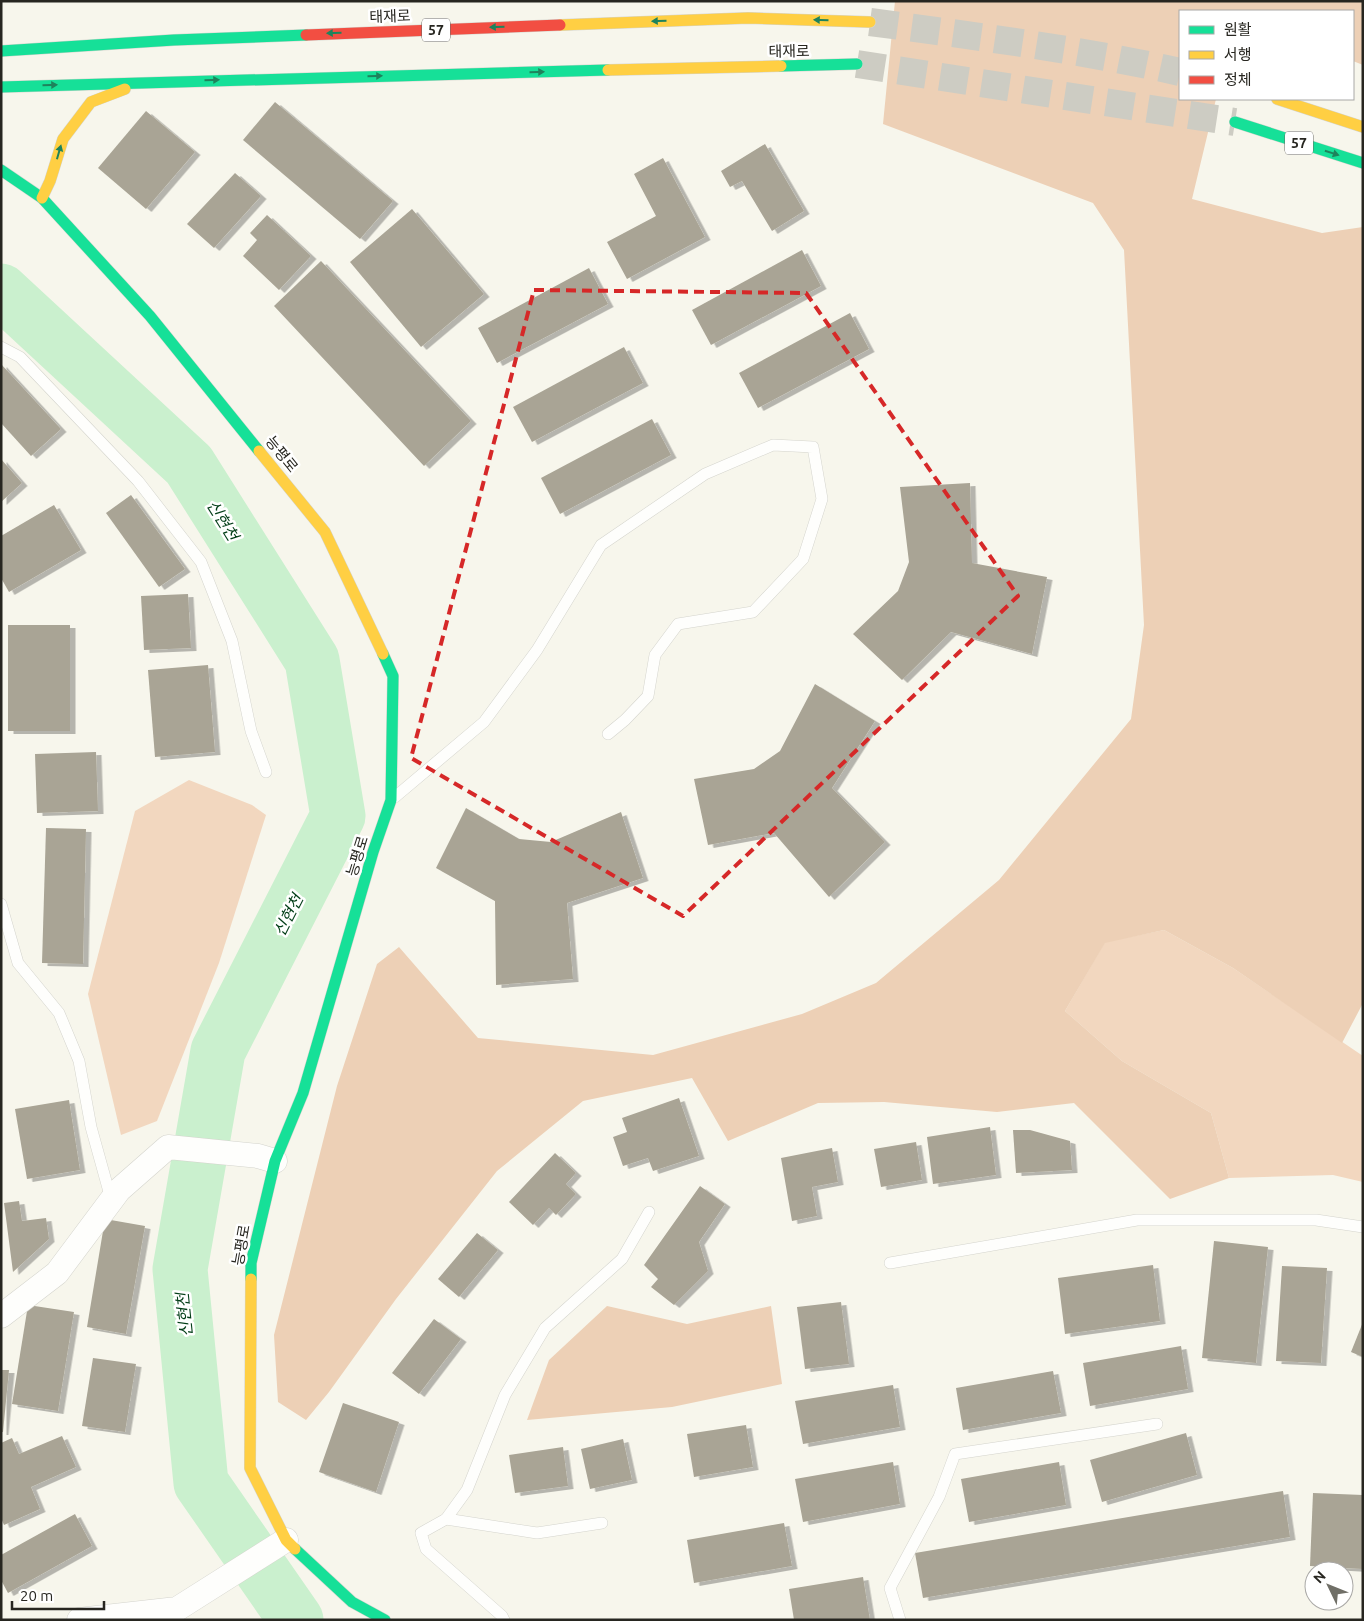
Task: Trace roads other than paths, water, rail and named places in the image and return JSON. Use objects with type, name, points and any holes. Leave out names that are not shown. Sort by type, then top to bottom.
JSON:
[{"type":"main road","name":"태재로","points":[[1,51],[174,40],[748,18],[870,22]]},
{"type":"main road","name":"태재로","points":[[1,87],[857,64]]},
{"type":"main road","points":[[42,198],[50,181],[63,139],[91,102],[146,82]]},
{"type":"main road","name":"57","points":[[1280,100],[1363,127]]},
{"type":"main road","name":"57","points":[[1235,122],[1363,163]]},
{"type":"main road","name":"능평로","points":[[1,170],[42,198],[150,316],[325,532],[393,676],[391,800],[373,852],[304,1093],[266,1158],[251,1264],[250,1468],[285,1541],[352,1602],[386,1620]]},
{"type":"street","points":[[1,1316],[58,1273],[120,1190],[168,1147],[266,1158]]},
{"type":"street","points":[[78,1620],[176,1609],[285,1541]]},
{"type":"lane","points":[[1,347],[20,357],[138,481],[202,562],[232,641],[251,731],[266,772]]},
{"type":"lane","points":[[391,800],[484,722],[537,650],[601,545],[705,474],[773,445],[813,447],[822,500],[803,559],[753,612],[678,624],[655,655],[648,696],[625,720],[608,734]]},
{"type":"lane","points":[[1,904],[18,963],[59,1013],[79,1061],[91,1128],[111,1201]]},
{"type":"lane","points":[[504,1620],[502,1616],[426,1549],[421,1533],[446,1519],[467,1490],[505,1396],[546,1328],[622,1259],[649,1212]]},
{"type":"lane","points":[[890,1263],[1137,1220],[1316,1220],[1363,1227]]},
{"type":"lane","points":[[900,1620],[890,1588],[939,1497],[955,1454],[1157,1424]]},
{"type":"lane","points":[[446,1519],[537,1533],[602,1523]]},
{"type":"waterway","name":"신현천","points":[[1,291],[189,465],[312,660],[338,816],[218,1051],[180,1269],[201,1483],[296,1620]]},
{"type":"tunnel","points":[[870,22],[1065,50],[1179,72]]},
{"type":"tunnel","points":[[857,64],[1235,122]]}]
